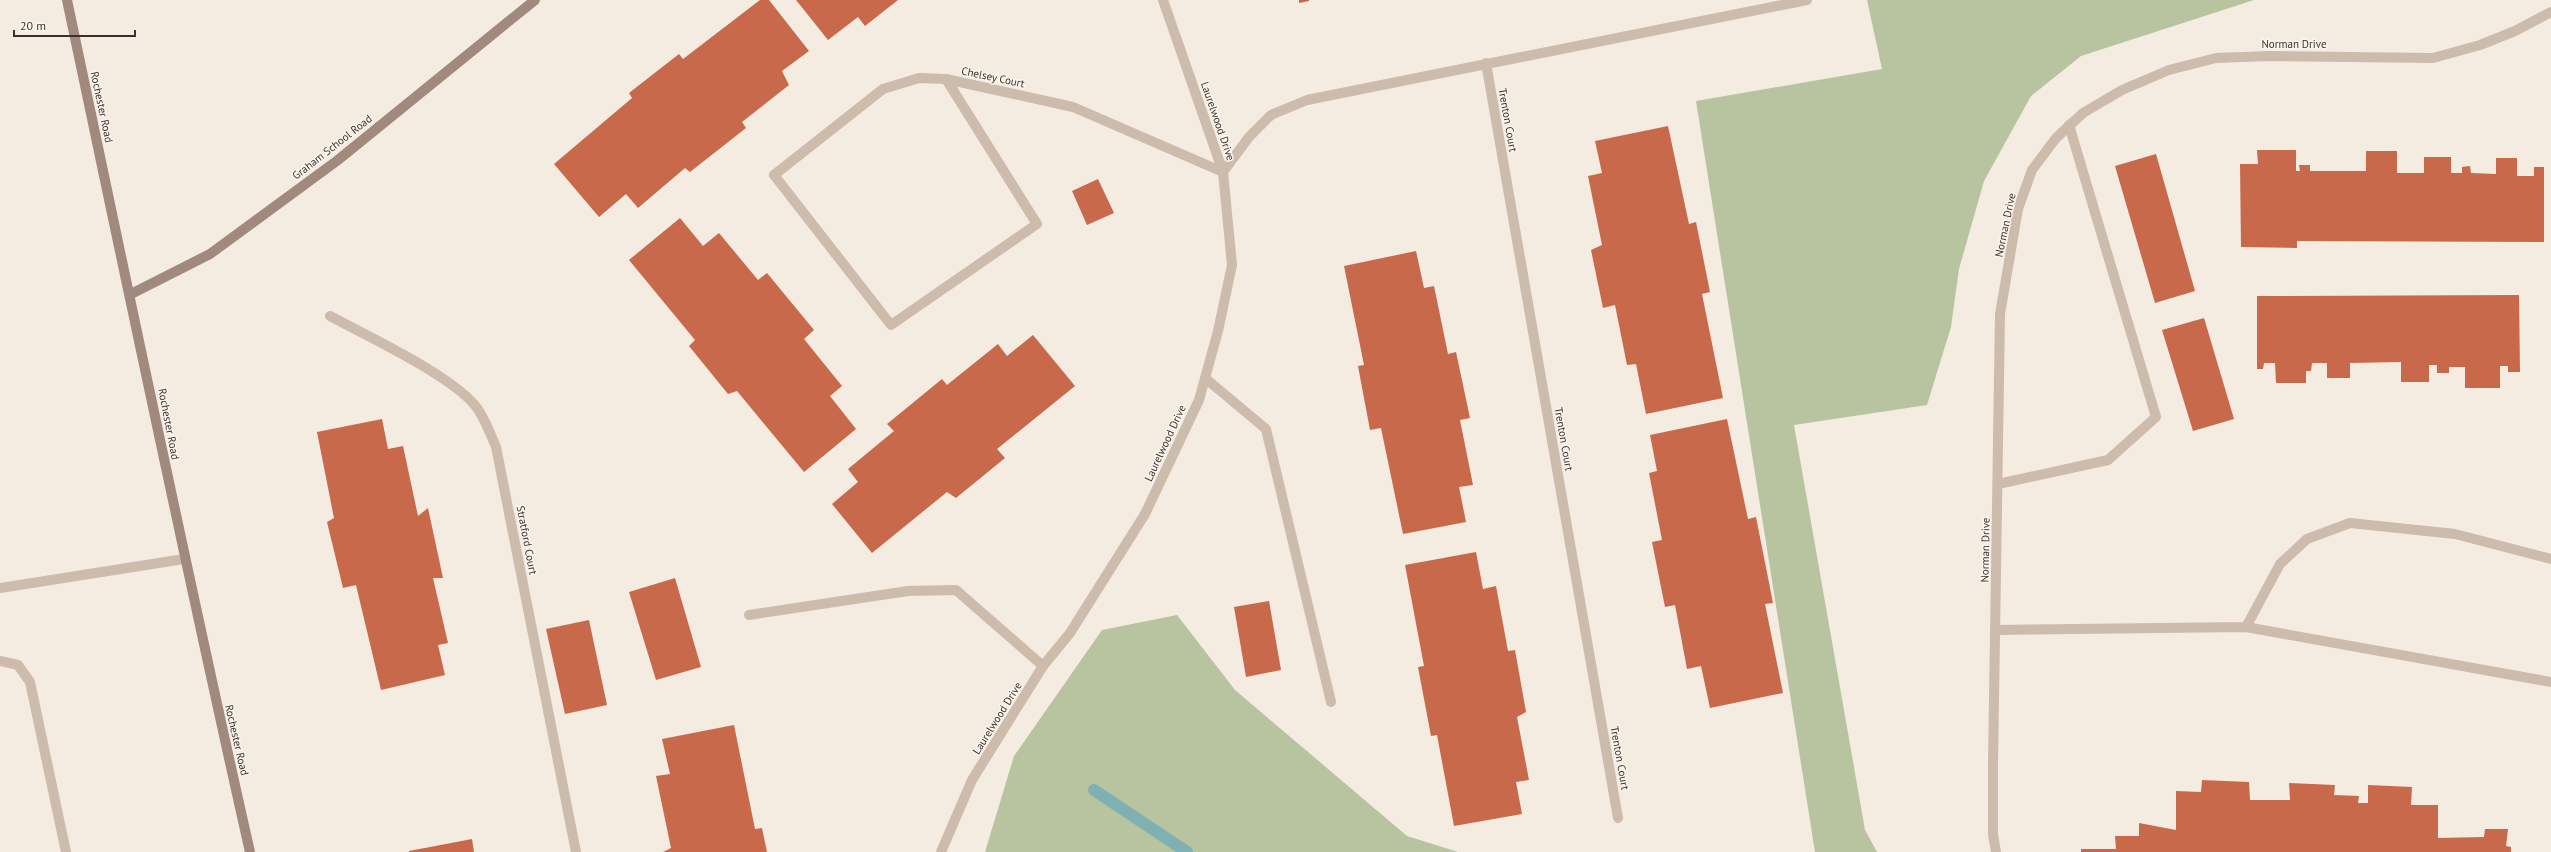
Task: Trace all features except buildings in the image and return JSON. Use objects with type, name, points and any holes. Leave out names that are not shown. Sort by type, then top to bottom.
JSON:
[{"type":"street","name":"Rochester Road","points":[[67,0],[131,294],[184,560],[250,852]]},
{"type":"street","name":"Graham School Road","points":[[131,294],[210,254],[338,160],[535,0]]},
{"type":"street","name":"Laurelwood Drive","points":[[941,852],[972,780],[1043,666],[1070,633],[1145,514],[1199,400],[1205,378],[1232,265],[1223,172],[1164,0]]},
{"type":"street","points":[[1223,172],[1249,137],[1271,115],[1307,100],[1807,0]]},
{"type":"street","name":"Norman Drive","points":[[1996,852],[1993,835],[2000,314],[2018,209],[2032,170],[2056,138],[2083,113],[2122,90],[2169,70],[2216,58],[2270,56],[2433,58],[2480,45],[2515,31],[2551,12]]},
{"type":"street","name":"Trenton Court","points":[[1486,63],[1618,818]]},
{"type":"street","name":"Chelsey Court","points":[[946,79],[1037,224],[891,326],[774,175],[883,89],[919,78],[946,79],[1073,107],[1223,172]]},
{"type":"street","points":[[1998,484],[2108,460],[2156,417],[2069,125]]},
{"type":"street","name":"Stratford Court","points":[[330,316],[424,367],[455,387],[479,409],[496,447],[576,852]]},
{"type":"street","points":[[1205,378],[1266,429],[1332,702]]},
{"type":"street","points":[[2246,627],[2280,564],[2307,539],[2350,523],[2455,534],[2551,558]]},
{"type":"street","points":[[0,588],[184,560]]},
{"type":"street","points":[[749,615],[908,591],[956,590],[1043,666]]},
{"type":"street","points":[[1995,630],[2246,627],[2551,682]]},
{"type":"street","points":[[0,661],[18,665],[30,682],[66,852]]},
{"type":"green space","points":[[1867,0],[2254,0],[2081,56],[2031,96],[1984,181],[1959,269],[1951,327],[1927,405],[1794,425],[1865,830],[1877,852],[1815,852],[1696,101],[1882,69]]},
{"type":"green space","points":[[1177,615],[1235,690],[1407,836],[1458,852],[985,852],[1014,756],[1102,630]]},
{"type":"waterway","points":[[1094,790],[1187,852]]}]
